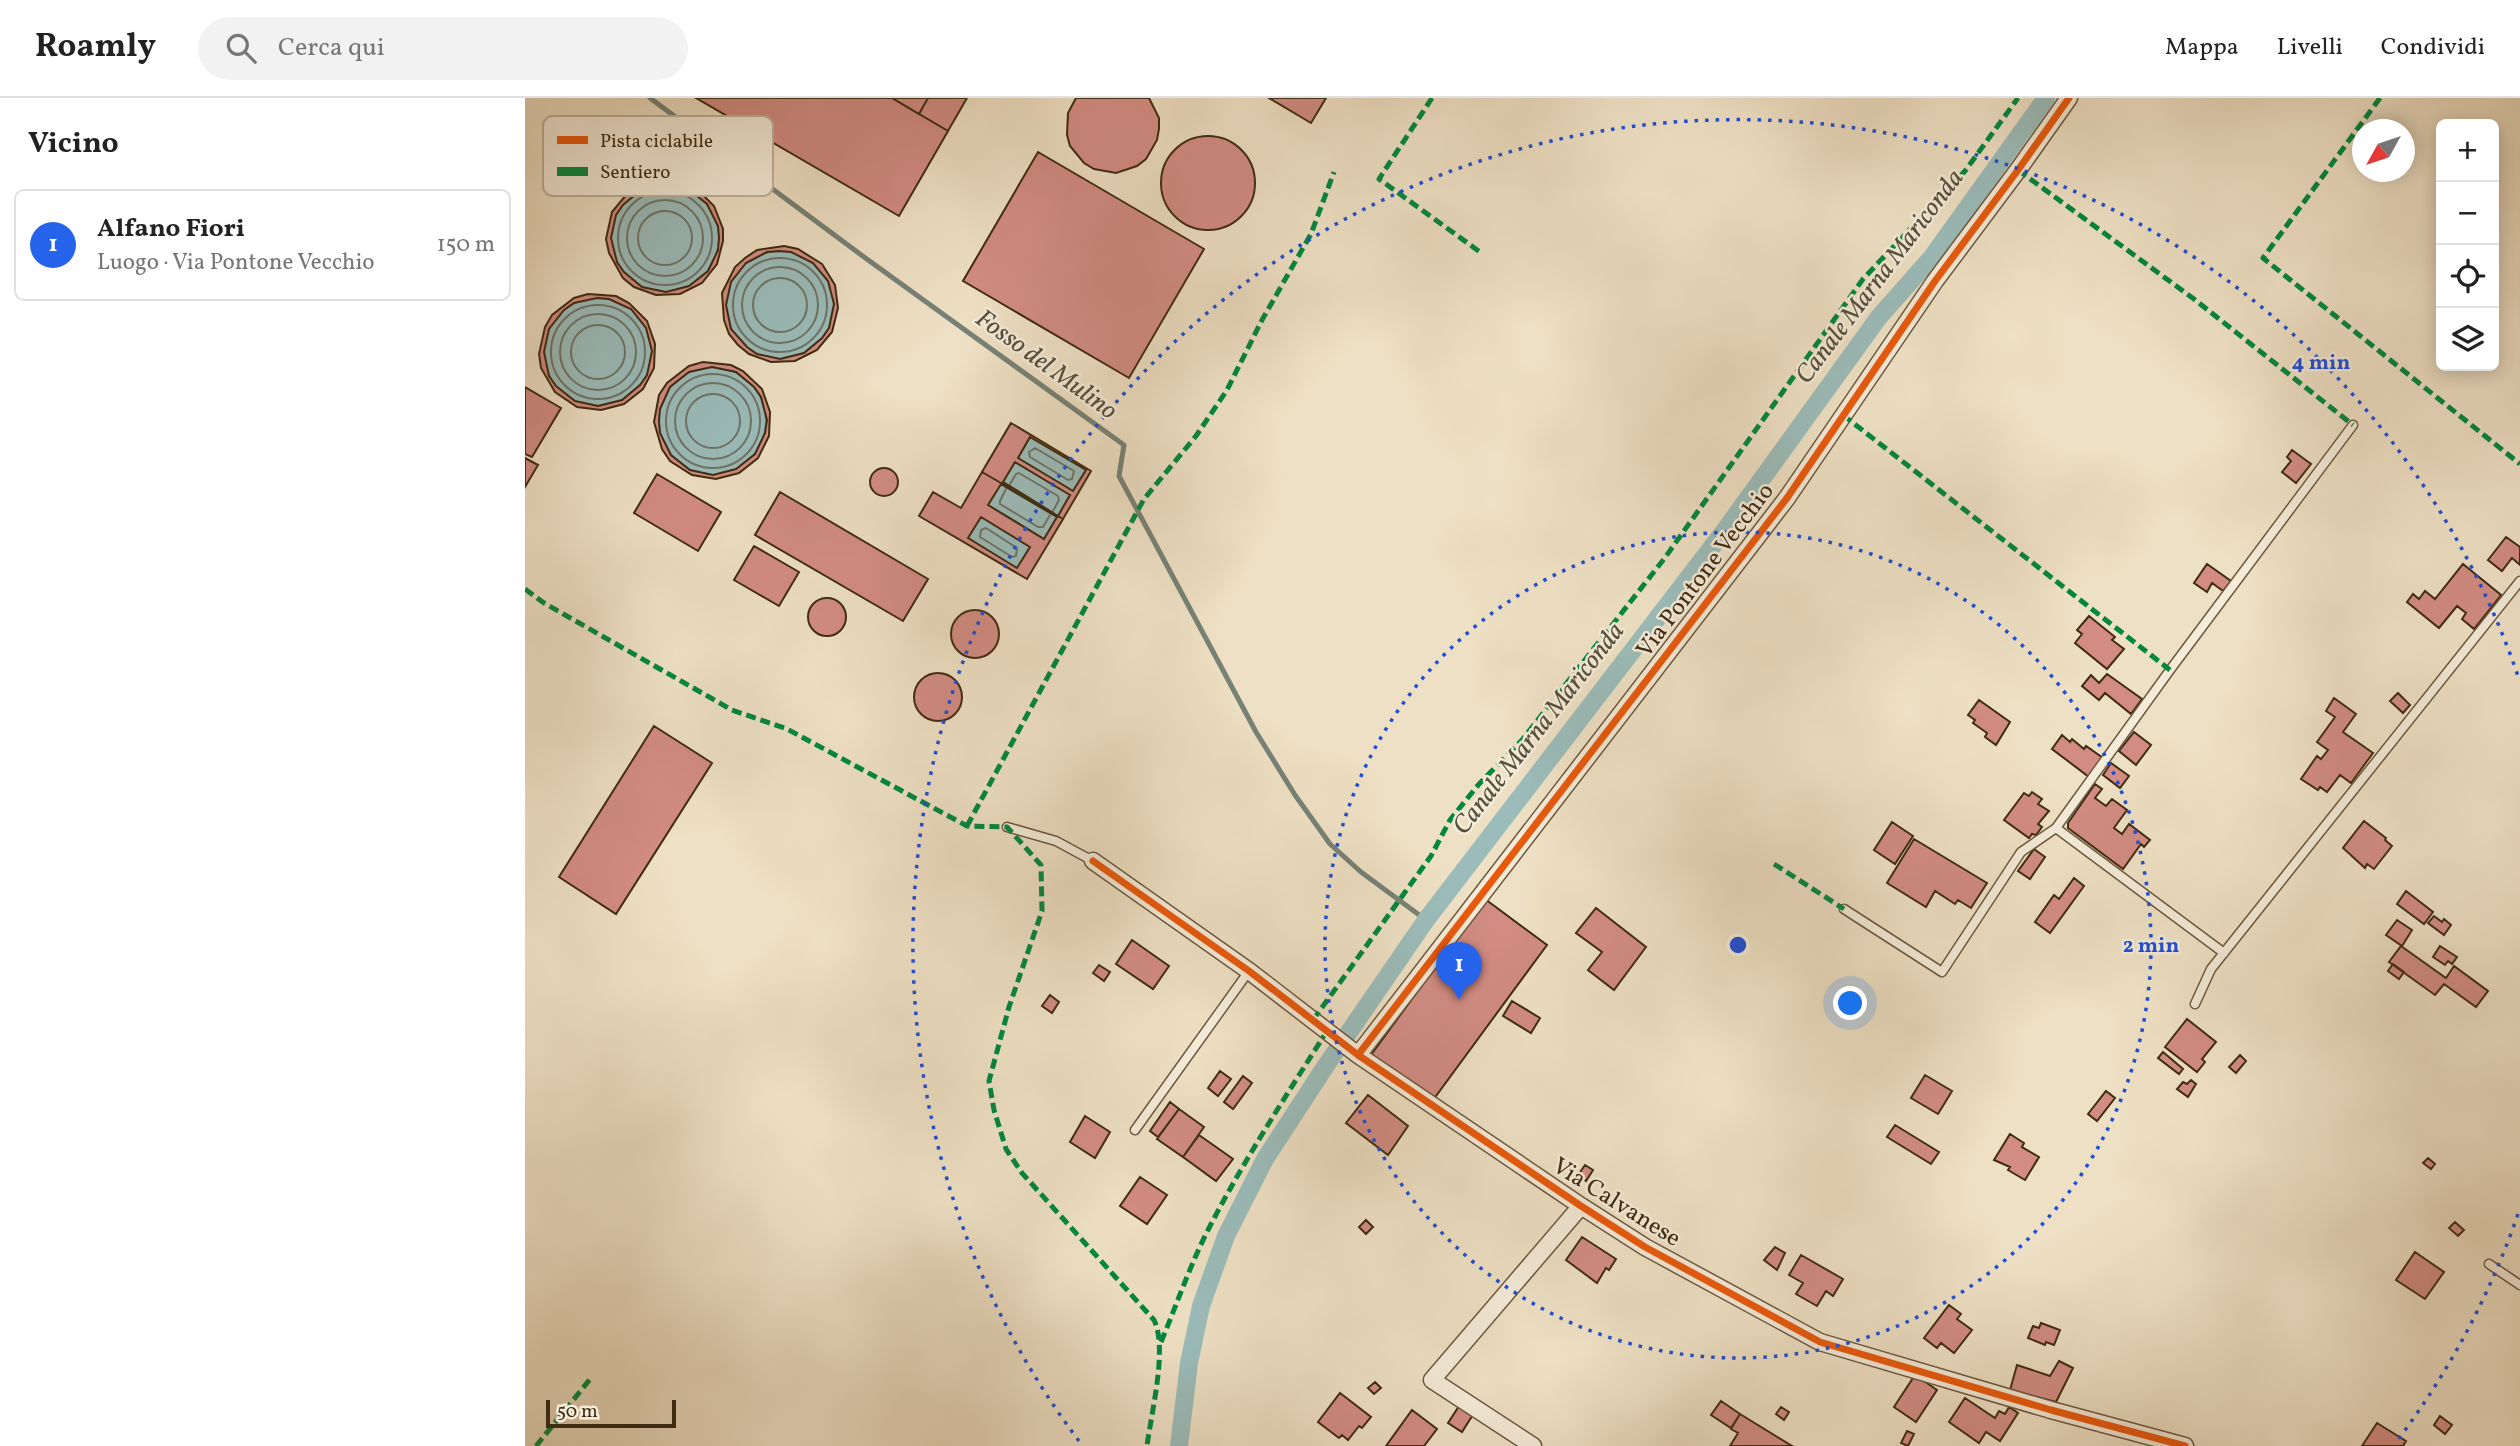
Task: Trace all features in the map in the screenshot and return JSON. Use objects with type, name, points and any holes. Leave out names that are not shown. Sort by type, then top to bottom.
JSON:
[{"type":"street","name":"Via Pontone Vecchio","points":[[1355,1054],[1787,498],[1935,281],[2069,98]]},
{"type":"street","name":"Via Calvanese","points":[[1093,861],[1249,971],[1355,1054],[1581,1206],[1645,1247],[1819,1342],[2185,1446]]},
{"type":"street","points":[[1533,1446],[1432,1380],[1581,1206]]},
{"type":"lane","points":[[1844,909],[1942,972],[2021,852],[2056,828],[2353,425]]},
{"type":"lane","points":[[2195,1004],[2211,969],[2520,581]]},
{"type":"lane","points":[[1007,827],[1056,841],[1093,861]]},
{"type":"lane","points":[[2056,828],[2224,953]]},
{"type":"lane","points":[[1135,1130],[1249,971]]},
{"type":"lane","points":[[2489,1264],[2520,1285]]},
{"type":"water","points":[[632,196],[698,196],[710,208],[718,228],[718,248],[710,268],[695,283],[675,291],[655,291],[635,283],[620,268],[612,248],[615,217]]},
{"type":"water","points":[[780,251],[801,255],[818,267],[830,284],[834,305],[830,326],[818,343],[801,355],[780,359],[759,355],[742,343],[730,326],[726,305],[730,284],[742,267],[759,255]]},
{"type":"water","points":[[598,298],[628,307],[636,314],[643,322],[652,352],[643,382],[636,390],[628,397],[598,406],[568,397],[560,390],[553,382],[544,352],[553,322],[560,314],[568,307]]},
{"type":"water","points":[[712,367],[733,371],[750,383],[762,400],[766,421],[762,442],[750,459],[733,471],[712,475],[691,471],[674,459],[662,442],[658,421],[662,400],[674,383],[691,371]]},
{"type":"water","points":[[1030,437],[1086,470],[1073,491],[1018,458]]},
{"type":"water","points":[[1015,462],[1070,495],[1058,516],[1003,482]]},
{"type":"water","points":[[1001,484],[1057,517],[1044,539],[988,505]]},
{"type":"water","points":[[981,517],[1030,547],[1017,568],[968,538]]},
{"type":"building","points":[[696,98],[892,98],[948,131],[899,216],[773,143],[773,116],[727,116]]},
{"type":"building","points":[[892,98],[928,98],[919,114]]},
{"type":"building","points":[[928,98],[967,98],[948,131],[919,114]]},
{"type":"building","points":[[1076,98],[1149,98],[1159,118],[1159,129],[1157,140],[1146,159],[1137,166],[1116,173],[1094,169],[1084,163],[1070,146],[1067,135],[1068,113]]},
{"type":"building","points":[[1269,98],[1326,98],[1311,123]]},
{"type":"building","points":[[1208,136],[1226,140],[1241,150],[1251,165],[1255,183],[1251,201],[1241,216],[1226,226],[1208,230],[1190,226],[1175,216],[1165,201],[1161,183],[1165,165],[1175,150],[1190,140]]},
{"type":"building","points":[[1038,152],[1204,249],[1129,378],[963,281]]},
{"type":"building","points":[[625,196],[634,196],[616,215],[611,238],[617,262],[624,272],[642,287],[666,292],[689,286],[708,271],[718,250],[718,226],[707,204],[697,196],[704,196],[714,206],[723,229],[717,264],[702,283],[680,294],[656,295],[634,287],[623,278],[609,253],[606,239],[612,212]]},
{"type":"building","points":[[784,246],[798,249],[822,264],[835,285],[838,308],[832,332],[817,350],[795,361],[771,362],[749,354],[729,334],[724,320],[722,293],[735,267],[757,250]],"holes":[[[767,252],[791,252],[813,263],[828,281],[834,304],[829,328],[822,338],[804,353],[780,359],[757,354],[747,347],[731,329],[726,305],[731,282],[746,263]]]},
{"type":"building","points":[[588,294],[616,296],[629,303],[647,321],[655,344],[654,368],[643,389],[624,404],[601,410],[577,407],[555,392],[541,368],[539,354],[545,327],[552,315],[574,298]],"holes":[[[597,298],[609,299],[631,309],[646,328],[652,351],[647,375],[640,385],[622,400],[598,406],[575,401],[556,386],[549,376],[544,352],[549,329],[564,310],[574,303]]]},
{"type":"building","points":[[703,362],[731,365],[743,371],[762,389],[770,412],[769,436],[758,458],[739,473],[716,479],[692,475],[670,461],[662,449],[654,422],[659,395],[667,383],[689,366]],"holes":[[[712,367],[736,372],[754,387],[761,397],[767,420],[765,433],[755,454],[736,469],[713,475],[690,470],[671,455],[660,433],[660,409],[670,387],[689,372]]]},
{"type":"building","points":[[525,387],[561,408],[532,457],[525,454]]},
{"type":"building","points":[[1011,423],[1091,471],[1063,519],[982,472]],"holes":[[[1030,437],[1086,470],[1073,491],[1018,458]],[[1015,462],[1070,495],[1058,516],[1003,482]]]},
{"type":"building","points":[[2292,450],[2311,464],[2296,483],[2282,472],[2291,461],[2287,457]]},
{"type":"building","points":[[525,458],[538,465],[525,487]]},
{"type":"building","points":[[884,468],[894,472],[898,482],[894,492],[884,496],[874,492],[870,482],[874,472]]},
{"type":"building","points":[[982,472],[1063,519],[1027,579],[919,516],[933,492],[961,508]],"holes":[[[1001,484],[1057,517],[1044,539],[988,505]],[[981,517],[1030,547],[1017,568],[968,538]]]},
{"type":"building","points":[[657,474],[721,512],[698,551],[634,513]]},
{"type":"building","points":[[780,492],[928,579],[903,621],[755,535]]},
{"type":"building","points":[[2506,537],[2520,547],[2520,565],[2512,558],[2502,571],[2488,560]]},
{"type":"building","points":[[754,546],[799,572],[779,606],[734,580]]},
{"type":"building","points":[[2207,564],[2231,581],[2223,591],[2212,583],[2207,592],[2194,583]]},
{"type":"building","points":[[2463,564],[2501,595],[2474,629],[2462,619],[2466,613],[2457,606],[2439,628],[2407,602],[2413,594],[2419,599],[2425,591],[2435,599]]},
{"type":"building","points":[[827,598],[840,604],[846,617],[840,630],[827,636],[814,630],[808,617],[814,604]]},
{"type":"building","points":[[975,610],[984,611],[992,617],[998,625],[998,643],[992,651],[984,657],[975,658],[966,657],[958,651],[952,643],[951,634],[952,625],[958,617],[966,611]]},
{"type":"building","points":[[2089,616],[2115,637],[2112,640],[2124,649],[2107,669],[2075,643],[2082,634],[2077,630]]},
{"type":"building","points":[[938,673],[947,674],[955,680],[961,688],[961,706],[955,714],[947,720],[938,721],[929,720],[921,714],[915,706],[914,697],[915,688],[921,680],[929,674]]},
{"type":"building","points":[[2107,674],[2142,699],[2131,714],[2105,693],[2099,700],[2082,686],[2091,675],[2099,683]]},
{"type":"building","points":[[2398,693],[2410,705],[2403,713],[2390,701]]},
{"type":"building","points":[[2334,698],[2356,714],[2343,732],[2373,753],[2351,783],[2340,775],[2327,792],[2320,787],[2318,790],[2301,779],[2317,756],[2321,759],[2328,750],[2317,742],[2335,717],[2326,711]]},
{"type":"building","points":[[1979,700],[2010,722],[1996,745],[1985,737],[1987,733],[1973,723],[1975,720],[1968,715]]},
{"type":"building","points":[[654,726],[712,763],[616,914],[559,877]]},
{"type":"building","points":[[2134,732],[2151,745],[2136,765],[2119,751]]},
{"type":"building","points":[[2062,735],[2070,742],[2072,739],[2084,749],[2086,746],[2103,758],[2089,777],[2052,749]]},
{"type":"building","points":[[2111,763],[2129,776],[2120,788],[2103,775]]},
{"type":"building","points":[[2095,784],[2102,789],[2095,798],[2106,806],[2112,799],[2127,810],[2114,828],[2122,834],[2129,824],[2150,840],[2144,847],[2141,844],[2123,869],[2068,828],[2068,823]]},
{"type":"building","points":[[2032,792],[2042,799],[2038,804],[2049,811],[2038,824],[2042,827],[2036,835],[2032,834],[2029,838],[2004,820],[2024,793],[2029,796]]},
{"type":"building","points":[[2364,821],[2392,846],[2374,869],[2367,864],[2365,868],[2343,848]]},
{"type":"building","points":[[1892,822],[1913,836],[1895,864],[1874,850]]},
{"type":"building","points":[[1914,839],[1987,883],[1971,908],[1958,900],[1955,904],[1935,891],[1926,907],[1887,883]]},
{"type":"building","points":[[2034,849],[2045,857],[2030,879],[2018,871]]},
{"type":"building","points":[[2074,878],[2084,886],[2050,933],[2035,922],[2054,895],[2059,899]]},
{"type":"building","points":[[2406,891],[2433,912],[2424,924],[2397,904]]},
{"type":"building","points":[[1485,899],[1547,945],[1433,1100],[1371,1055]]},
{"type":"building","points":[[1596,908],[1646,947],[1614,990],[1588,970],[1602,952],[1576,933]]},
{"type":"building","points":[[2434,916],[2451,925],[2444,935],[2428,923]]},
{"type":"building","points":[[2397,920],[2412,930],[2402,946],[2386,935]]},
{"type":"building","points":[[1132,940],[1169,966],[1153,989],[1116,964]]},
{"type":"building","points":[[2401,946],[2446,978],[2454,966],[2488,991],[2476,1007],[2444,984],[2435,995],[2389,962]]},
{"type":"building","points":[[2440,946],[2457,957],[2452,964],[2448,961],[2445,965],[2433,957]]},
{"type":"building","points":[[2393,964],[2404,972],[2399,979],[2388,971]]},
{"type":"building","points":[[1099,965],[1110,972],[1104,981],[1093,973]]},
{"type":"building","points":[[1050,995],[1059,1002],[1052,1013],[1042,1006]]},
{"type":"building","points":[[1512,1001],[1540,1018],[1531,1033],[1503,1016]]},
{"type":"building","points":[[2187,1019],[2216,1042],[2202,1059],[2205,1062],[2197,1072],[2165,1047]]},
{"type":"building","points":[[2163,1052],[2183,1069],[2179,1074],[2158,1058]]},
{"type":"building","points":[[2240,1055],[2246,1061],[2236,1073],[2229,1067]]},
{"type":"building","points":[[1220,1071],[1231,1079],[1218,1096],[1208,1088]]},
{"type":"building","points":[[1925,1075],[1952,1091],[1938,1114],[1911,1098]]},
{"type":"building","points":[[1243,1076],[1252,1083],[1233,1109],[1224,1102]]},
{"type":"building","points":[[2191,1080],[2196,1084],[2188,1097],[2177,1089],[2183,1082],[2187,1084]]},
{"type":"building","points":[[2106,1091],[2115,1098],[2097,1121],[2088,1114]]},
{"type":"building","points":[[1368,1095],[1408,1126],[1388,1155],[1346,1123]]},
{"type":"building","points":[[1170,1102],[1179,1109],[1158,1137],[1150,1131]]},
{"type":"building","points":[[1179,1109],[1204,1127],[1183,1157],[1157,1139]]},
{"type":"building","points":[[1085,1116],[1110,1132],[1095,1158],[1070,1142]]},
{"type":"building","points":[[1895,1125],[1939,1152],[1931,1164],[1887,1137]]},
{"type":"building","points":[[2010,1134],[2024,1143],[2022,1147],[2039,1157],[2025,1180],[2008,1170],[2010,1167],[1994,1160]]},
{"type":"building","points":[[1199,1135],[1233,1159],[1216,1181],[1183,1157]]},
{"type":"building","points":[[2428,1158],[2435,1164],[2431,1169],[2423,1163]]},
{"type":"building","points":[[1585,1165],[1593,1170],[1586,1181],[1578,1175]]},
{"type":"building","points":[[1140,1177],[1167,1195],[1147,1224],[1120,1206]]},
{"type":"building","points":[[1366,1220],[1373,1227],[1366,1234],[1359,1227]]},
{"type":"building","points":[[2455,1222],[2464,1230],[2458,1236],[2449,1228]]},
{"type":"building","points":[[1582,1237],[1616,1259],[1609,1270],[1606,1268],[1597,1283],[1566,1260]]},
{"type":"building","points":[[1775,1247],[1785,1253],[1777,1270],[1764,1260]]},
{"type":"building","points":[[2415,1252],[2444,1272],[2425,1299],[2396,1280]]},
{"type":"building","points":[[1801,1255],[1843,1279],[1833,1296],[1826,1291],[1817,1306],[1796,1294],[1803,1283],[1789,1275]]},
{"type":"building","points":[[1949,1305],[1961,1314],[1957,1319],[1972,1330],[1954,1353],[1941,1343],[1937,1348],[1924,1338]]},
{"type":"building","points":[[2041,1323],[2060,1330],[2054,1345],[2046,1342],[2045,1345],[2028,1338],[2033,1326],[2039,1328]]},
{"type":"building","points":[[2059,1361],[2073,1368],[2056,1402],[2010,1390],[2017,1365],[2050,1376]]},
{"type":"building","points":[[1915,1375],[1937,1390],[1916,1422],[1894,1407]]},
{"type":"building","points":[[1375,1382],[1381,1388],[1374,1394],[1368,1388]]},
{"type":"building","points":[[1340,1393],[1371,1417],[1362,1428],[1359,1426],[1348,1440],[1342,1435],[1339,1438],[1318,1422]]},
{"type":"building","points":[[1965,1398],[1995,1418],[1999,1411],[2005,1414],[2009,1407],[2018,1413],[2000,1441],[1986,1432],[1979,1443],[1949,1422]]},
{"type":"building","points":[[1721,1401],[1740,1414],[1731,1428],[1711,1415]]},
{"type":"building","points":[[1461,1403],[1474,1413],[1462,1432],[1448,1423]]},
{"type":"building","points":[[1781,1407],[1789,1412],[1784,1420],[1776,1414]]},
{"type":"building","points":[[1412,1410],[1437,1429],[1424,1446],[1386,1446]]},
{"type":"building","points":[[1740,1414],[1792,1446],[1730,1446],[1738,1433],[1731,1429]]},
{"type":"building","points":[[2440,1416],[2452,1425],[2445,1434],[2434,1425]]},
{"type":"building","points":[[2377,1423],[2406,1441],[2403,1446],[2362,1446]]},
{"type":"building","points":[[1907,1431],[1914,1434],[1908,1446],[1901,1443]]},
{"type":"waterway","name":"Fosso del Mulino","points":[[650,98],[674,116]]},
{"type":"waterway","name":"Canale Marna Mariconda","points":[[1179,1446],[1189,1363],[1201,1306],[1226,1236],[1265,1159],[1426,920],[1725,530],[1879,317],[1932,257],[2046,98]]},
{"type":"waterway","name":"Fosso del Mulino","points":[[773,189],[1124,445],[1119,476],[1256,732],[1295,795],[1330,844],[1361,872],[1426,920]]},
{"type":"marked path","points":[[1432,98],[1379,179],[1480,252]]},
{"type":"marked path","points":[[1313,1020],[1431,856],[1450,820],[1479,784],[1522,740],[1664,559],[1863,279],[1965,171],[2018,98]]},
{"type":"marked path","points":[[2380,98],[2263,258],[2520,464]]},
{"type":"marked path","points":[[2018,170],[2194,299],[2353,425]]},
{"type":"marked path","points":[[967,826],[1144,499],[1196,436],[1227,390],[1262,320],[1311,234],[1334,172]]},
{"type":"marked path","points":[[1843,415],[2170,670]]},
{"type":"marked path","points":[[525,589],[544,603],[732,710],[787,729],[967,826],[1007,827],[1041,865],[1042,911],[1009,1007],[989,1081],[994,1110],[1006,1149],[1022,1173],[1154,1320],[1158,1332],[1159,1364],[1147,1446]]},
{"type":"marked path","points":[[1774,864],[1844,909]]},
{"type":"marked path","points":[[1161,1342],[1196,1256],[1222,1203],[1327,1031]]},
{"type":"marked path","points":[[536,1446],[591,1378]]},
{"type":"cycle path","points":[[1358,1055],[1787,498],[1935,281],[2069,98]]},
{"type":"cycle path","points":[[1093,861],[1249,971],[1358,1055],[1581,1206],[1645,1247],[1820,1342],[2185,1446]]},
{"type":"place","name":"Alfano Fiori","points":[[1459,1000]]}]
